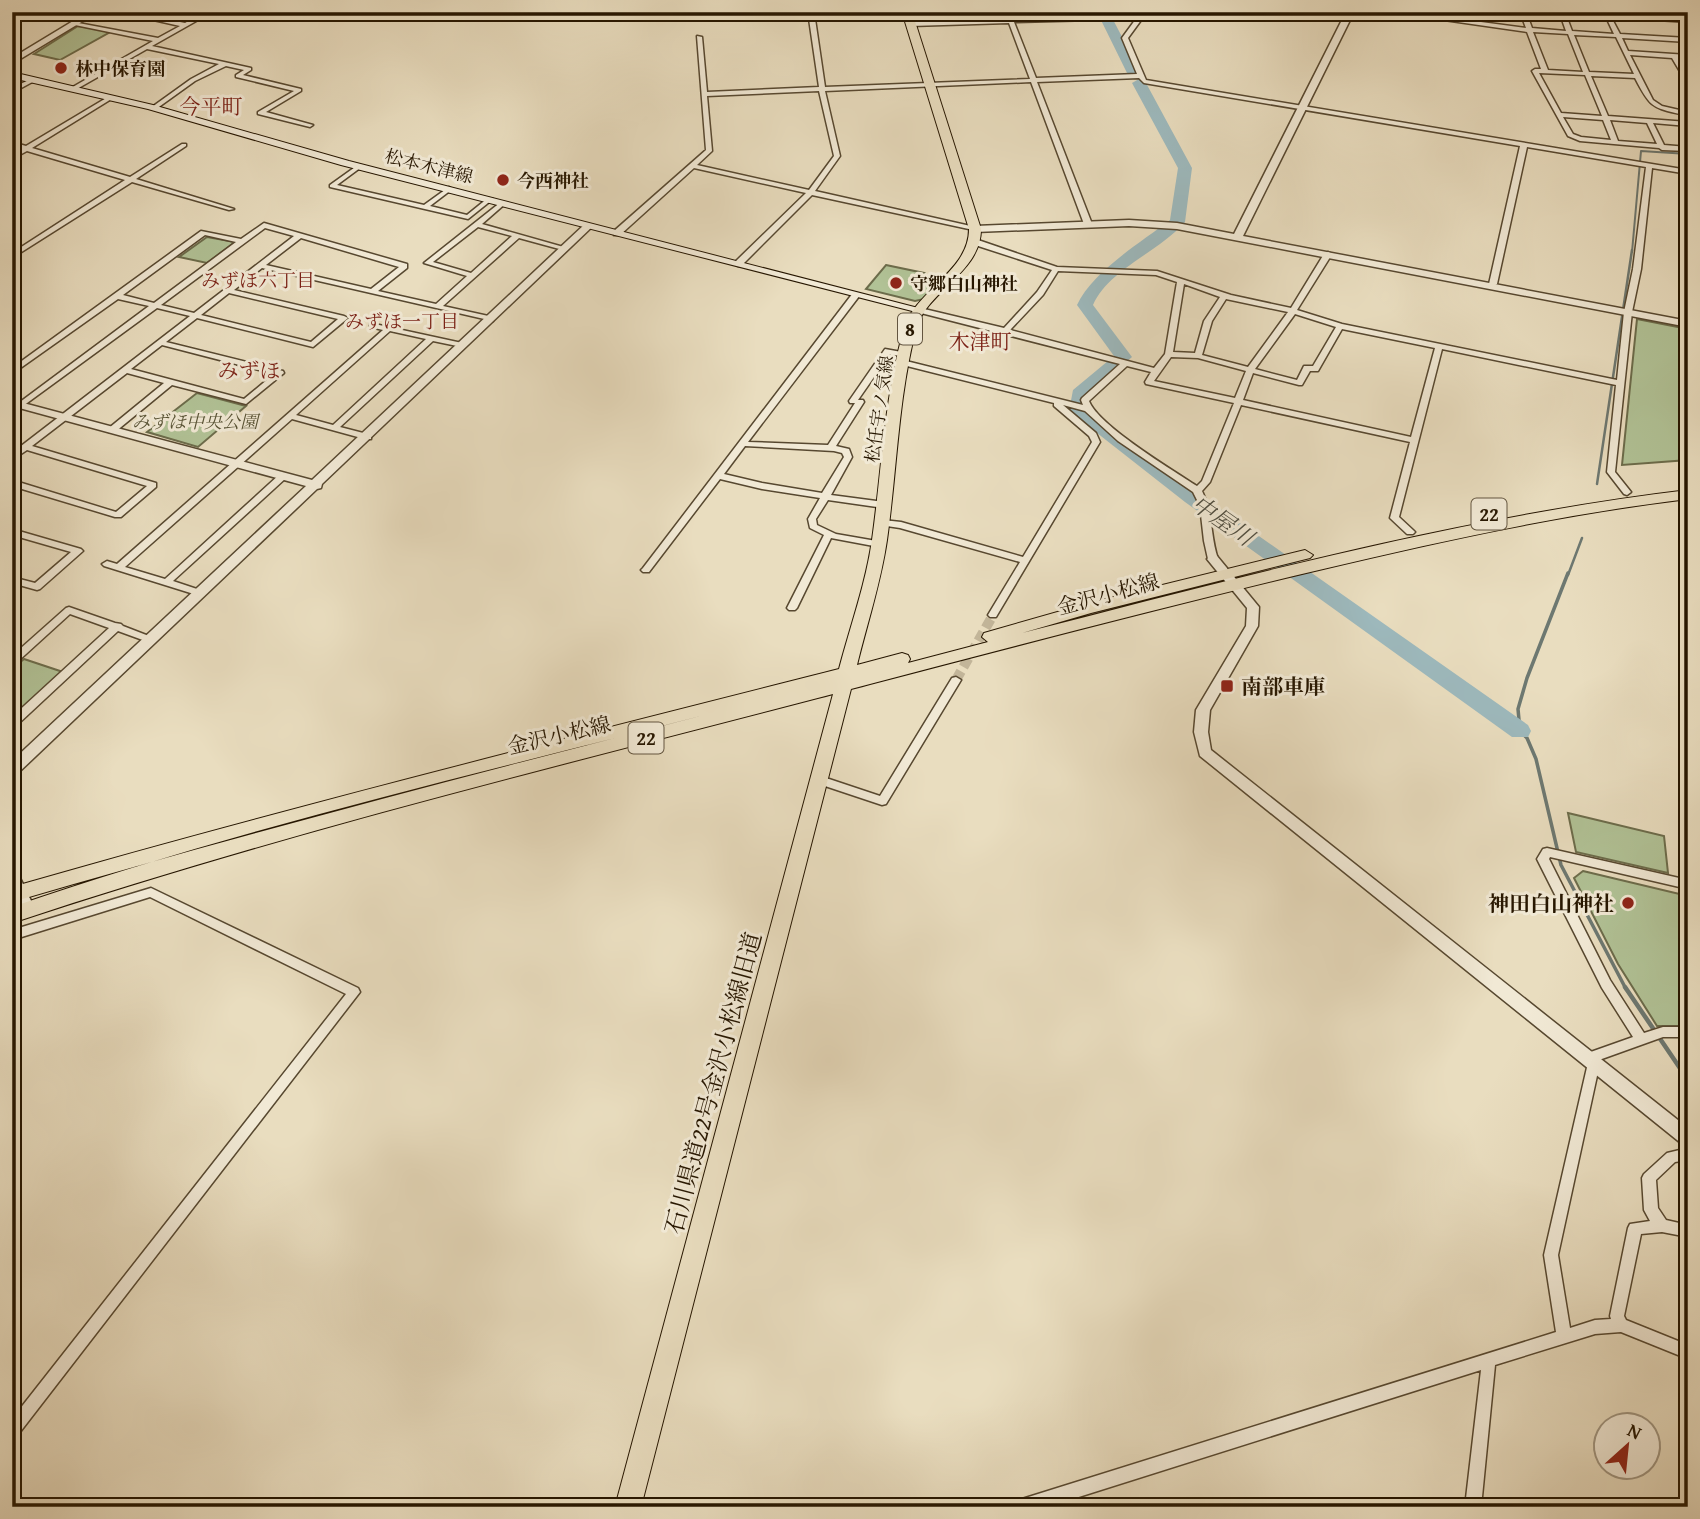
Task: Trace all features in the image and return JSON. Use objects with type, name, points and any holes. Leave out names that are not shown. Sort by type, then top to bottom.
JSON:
[{"type":"main road","points":[[909,18],[975,236]]},
{"type":"main road","name":"松本木津線","points":[[12,75],[154,108],[358,167],[920,310]]},
{"type":"main road","name":"松任宇ノ気線","points":[[844,679],[883,523],[903,358],[911,325],[920,310],[968,256],[975,236]]},
{"type":"main road","name":"22","points":[[1284,564],[1495,513],[1688,485]]},
{"type":"main road","name":"22","points":[[1284,564],[1309,566],[1485,526],[1598,505],[1688,494]]},
{"type":"main road","name":"金沢小松線","points":[[18,903],[844,679],[1284,564]]},
{"type":"main road","name":"石川県道22号金沢小松線旧道","points":[[628,1507],[820,780],[844,679]]},
{"type":"street","points":[[12,62],[94,12]]},
{"type":"street","points":[[121,12],[186,25]]},
{"type":"street","points":[[738,264],[811,192],[837,156],[822,90],[811,12]]},
{"type":"street","points":[[909,18],[1094,19],[1098,16],[1097,12]]},
{"type":"street","points":[[1144,12],[1125,38],[1144,81],[1688,172]]},
{"type":"street","points":[[1238,236],[1350,12]]},
{"type":"street","points":[[1391,12],[1529,30],[1688,40]]},
{"type":"street","points":[[1523,12],[1545,71]]},
{"type":"street","points":[[1550,12],[1688,20]]},
{"type":"street","points":[[1562,13],[1616,143]]},
{"type":"street","points":[[1607,14],[1650,101],[1688,114]]},
{"type":"street","points":[[73,89],[196,19]]},
{"type":"street","points":[[1012,20],[1088,224]]},
{"type":"street","points":[[75,23],[158,40]]},
{"type":"street","points":[[617,233],[709,151],[699,37]]},
{"type":"street","points":[[146,47],[249,69],[238,76],[299,90],[260,113],[310,125]]},
{"type":"street","points":[[1626,53],[1688,57]]},
{"type":"street","points":[[1675,57],[1688,80]]},
{"type":"street","points":[[154,108],[193,80],[225,64]]},
{"type":"street","points":[[1637,76],[1535,71],[1570,135],[1616,143],[1688,149]]},
{"type":"street","points":[[704,94],[1141,76]]},
{"type":"street","points":[[12,91],[33,80]]},
{"type":"street","points":[[12,158],[110,98]]},
{"type":"street","points":[[1562,116],[1688,124]]},
{"type":"street","points":[[1649,121],[1662,148]]},
{"type":"street","points":[[12,144],[231,209]]},
{"type":"street","points":[[12,256],[184,145]]},
{"type":"street","points":[[1493,284],[1524,145]]},
{"type":"street","points":[[1627,492],[1611,472],[1614,382],[1623,311],[1637,269],[1643,165]]},
{"type":"street","points":[[693,166],[811,192],[975,236],[1056,269],[1157,272],[1225,295],[1293,311],[1340,326],[1614,382]]},
{"type":"street","points":[[358,167],[332,186],[468,217],[490,200]]},
{"type":"street","points":[[425,207],[449,189]]},
{"type":"street","points":[[472,275],[428,263],[503,203]]},
{"type":"street","points":[[475,224],[563,248]]},
{"type":"street","points":[[975,236],[1088,224],[1173,226],[1493,284],[1688,324]]},
{"type":"street","points":[[15,407],[264,225],[404,266],[373,291]]},
{"type":"street","points":[[12,770],[317,485],[588,226]]},
{"type":"street","points":[[12,372],[204,233],[242,241]]},
{"type":"street","points":[[12,457],[300,235]]},
{"type":"street","points":[[437,307],[517,236]]},
{"type":"street","points":[[1197,490],[1206,482],[1252,370],[1328,254]]},
{"type":"street","points":[[262,266],[490,319]]},
{"type":"street","points":[[1007,329],[1041,293],[1056,269]]},
{"type":"street","points":[[1181,280],[1169,354],[1149,382],[1414,440]]},
{"type":"street","points":[[117,296],[313,345],[344,318],[229,291]]},
{"type":"street","points":[[646,570],[745,444],[856,295]]},
{"type":"street","points":[[1198,356],[1208,321],[1225,295]]},
{"type":"street","points":[[920,310],[1007,329],[1063,349],[1156,371]]},
{"type":"street","points":[[373,325],[462,345]]},
{"type":"street","points":[[1169,354],[1198,356],[1299,383],[1307,368],[1315,369],[1340,326]]},
{"type":"street","points":[[119,567],[388,329]]},
{"type":"street","points":[[334,428],[431,339]]},
{"type":"street","points":[[126,370],[246,402],[280,373],[162,343]]},
{"type":"street","points":[[1410,532],[1394,518],[1439,346]]},
{"type":"street","points":[[830,448],[888,351],[903,358],[1080,408],[1197,490],[1205,507],[1205,540],[1213,559],[1252,607],[1252,626],[1203,710],[1201,732],[1205,752],[1688,1139]]},
{"type":"street","points":[[1080,408],[1120,362]]},
{"type":"street","points":[[112,430],[169,383]]},
{"type":"street","points":[[993,615],[1096,442],[1093,435],[1056,402]]},
{"type":"street","points":[[15,407],[66,417],[317,485]]},
{"type":"street","points":[[290,416],[368,436]]},
{"type":"street","points":[[745,444],[846,451],[848,457],[828,496],[812,519],[813,526],[828,534],[879,544]]},
{"type":"street","points":[[12,483],[118,515],[153,485],[26,447]]},
{"type":"street","points":[[168,581],[283,476]]},
{"type":"street","points":[[720,476],[767,490],[884,505]]},
{"type":"street","points":[[883,523],[901,525],[1026,561]]},
{"type":"street","points":[[12,532],[78,551],[37,587],[12,580]]},
{"type":"street","points":[[792,608],[828,534]]},
{"type":"street","points":[[107,564],[200,593]]},
{"type":"street","points":[[12,662],[69,610],[151,640]]},
{"type":"street","points":[[12,723],[118,626]]},
{"type":"street","points":[[820,780],[882,801],[956,680]]},
{"type":"street","points":[[1644,1037],[1606,984],[1543,859],[1547,852],[1688,885]]},
{"type":"street","points":[[12,876],[18,903]]},
{"type":"street","points":[[12,935],[151,892],[354,992],[12,1431]]},
{"type":"street","points":[[1592,1060],[1644,1037],[1663,1032],[1688,1032]]},
{"type":"street","points":[[1564,1335],[1551,1255],[1592,1060]]},
{"type":"street","points":[[1662,1226],[1651,1210],[1649,1178],[1672,1157],[1688,1154]]},
{"type":"street","points":[[1621,1325],[1617,1316],[1634,1228],[1662,1226],[1688,1231]]},
{"type":"street","points":[[1022,1507],[1595,1327],[1621,1325],[1688,1352]]},
{"type":"street","points":[[1473,1507],[1489,1359]]},
{"type":"green space","points":[[78,26],[112,31],[60,60],[34,54]]},
{"type":"green space","points":[[207,237],[235,242],[207,263],[179,257]]},
{"type":"green space","points":[[886,265],[924,273],[918,280],[937,285],[924,299],[915,301],[866,289]]},
{"type":"green space","points":[[1637,319],[1688,329],[1688,460],[1622,465]]},
{"type":"green space","name":"みずほ中央公園","points":[[197,393],[246,406],[198,447],[147,432]]},
{"type":"green space","points":[[24,659],[63,672],[12,718],[12,669]]},
{"type":"green space","points":[[1568,813],[1664,836],[1668,873],[1576,852]]},
{"type":"green space","points":[[1583,871],[1688,896],[1688,1026],[1657,1026],[1618,964],[1574,878]]},
{"type":"waterway","name":"中屋川","points":[[1103,12],[1135,75]]},
{"type":"waterway","name":"中屋川","points":[[1119,267],[1177,222],[1185,168],[1139,83]]},
{"type":"waterway","points":[[1632,252],[1641,151],[1688,154]]},
{"type":"waterway","points":[[1597,484],[1632,250]]},
{"type":"waterway","name":"中屋川","points":[[1114,272],[1090,294],[1085,305],[1123,357],[1079,394],[1078,411],[1192,498],[1520,731]]},
{"type":"waterway","points":[[1568,575],[1582,538]]},
{"type":"waterway","points":[[1568,573],[1527,678],[1518,709],[1520,731],[1527,738],[1536,759],[1561,865],[1626,989]]},
{"type":"waterway","points":[[1625,987],[1688,1080]]},
{"type":"tunnel","points":[[956,680],[993,615]]},
{"type":"place","name":"林中保育園","points":[[61,68]]},
{"type":"place","name":"今西神社","points":[[503,180]]},
{"type":"place","name":"守郷白山神社","points":[[896,283]]},
{"type":"place","name":"南部車庫","points":[[1227,686]]},
{"type":"place","name":"神田白山神社","points":[[1628,903]]},
{"type":"district","name":"今平町","points":[[211,106]]},
{"type":"district","name":"みずほ六丁目","points":[[258,280]]},
{"type":"district","name":"みずほ一丁目","points":[[402,321]]},
{"type":"district","name":"木津町","points":[[980,341]]},
{"type":"district","name":"みずほ","points":[[249,370]]}]
